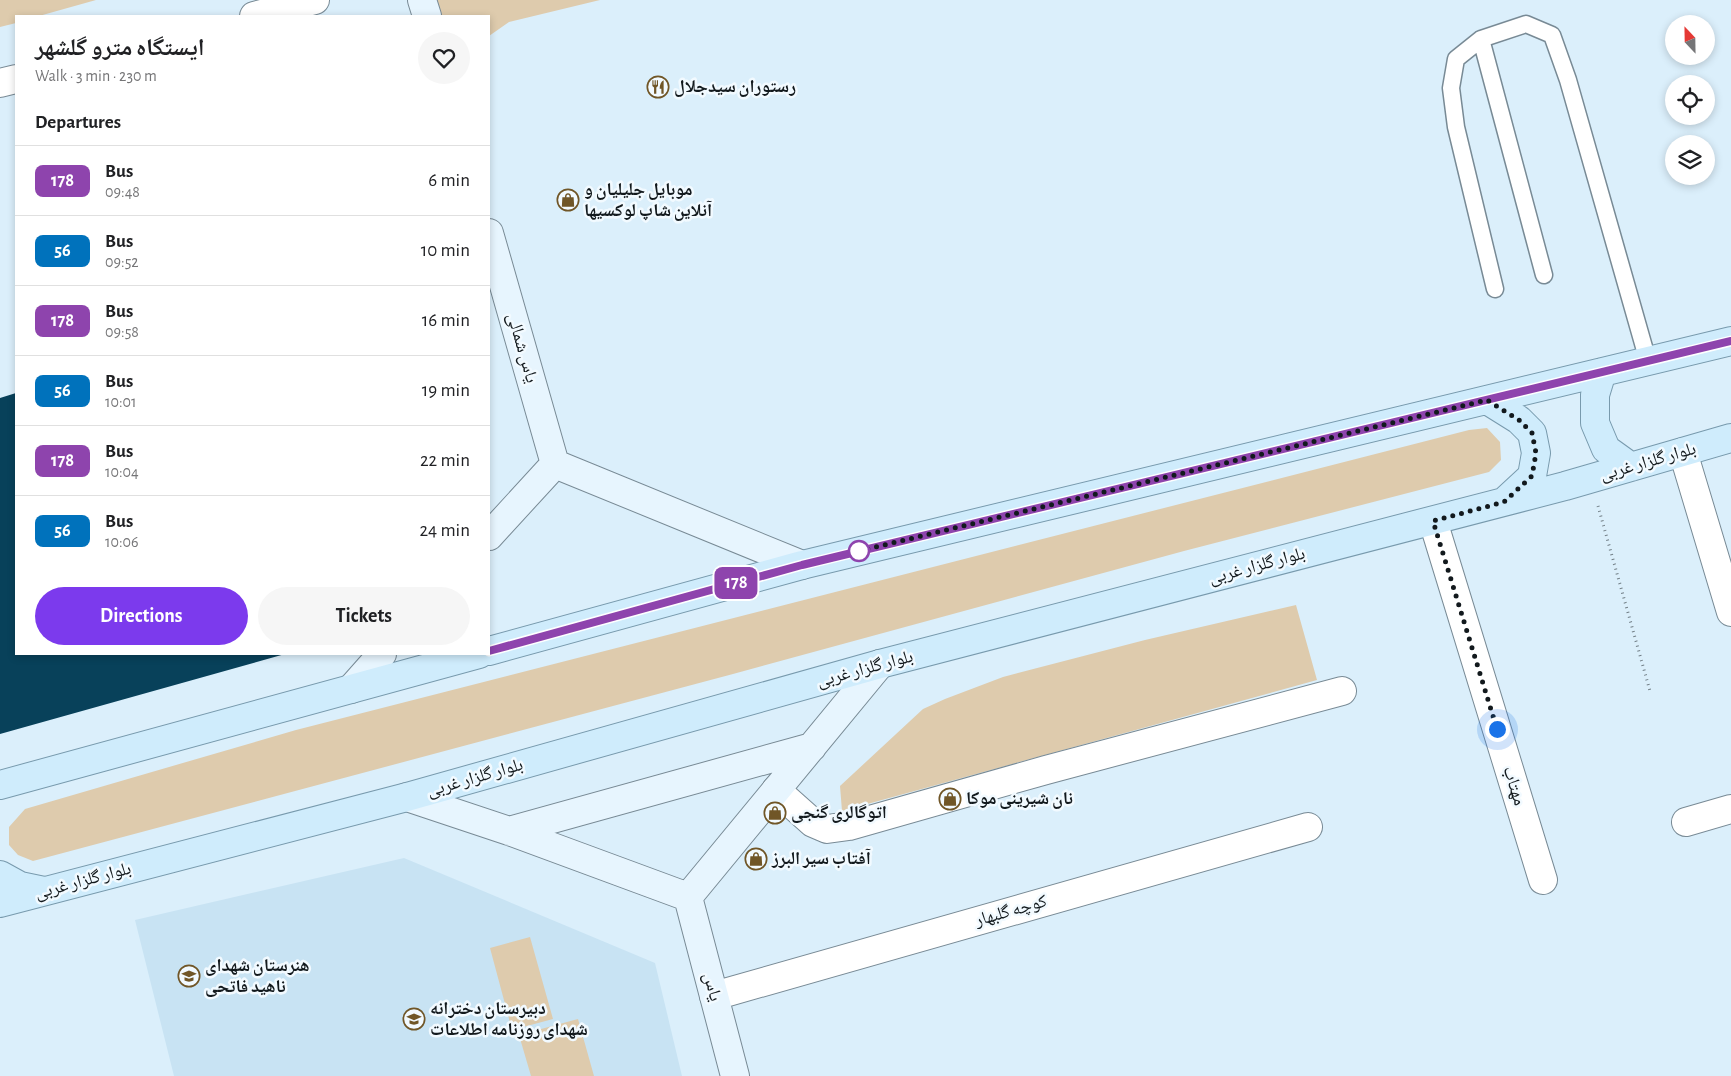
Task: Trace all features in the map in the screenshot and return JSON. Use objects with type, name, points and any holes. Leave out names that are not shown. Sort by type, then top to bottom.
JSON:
[{"type":"main road","points":[[490,651],[802,565],[1731,341]]},
{"type":"main road","points":[[1602,372],[1595,395],[1595,423],[1606,449],[1632,467]]},
{"type":"main road","points":[[1487,400],[1519,420],[1532,433],[1536,453],[1532,476],[1504,502]]},
{"type":"main road","name":"بلوار گلزار غربی","points":[[0,903],[407,797],[880,664],[1433,521],[1590,479],[1731,438]]},
{"type":"main road","points":[[6,789],[475,655]]},
{"type":"main road","points":[[0,875],[20,886],[44,891]]},
{"type":"street","points":[[258,15],[316,0]]},
{"type":"street","points":[[422,0],[427,15]]},
{"type":"street","points":[[0,83],[15,79]]},
{"type":"street","name":"یاس شمالی","points":[[490,236],[555,464]]},
{"type":"street","points":[[1683,452],[1731,612]]},
{"type":"street","points":[[490,535],[555,464],[802,565]]},
{"type":"street","name":"مهتاب","points":[[1433,521],[1543,880]]},
{"type":"street","points":[[351,689],[381,655]]},
{"type":"street","points":[[407,797],[509,831],[688,897],[880,664]]},
{"type":"street","points":[[776,790],[813,823],[827,829],[849,826],[1046,770],[1342,691]]},
{"type":"street","points":[[509,831],[812,747]]},
{"type":"street","points":[[1686,822],[1731,809]]},
{"type":"street","name":"کوچه گلبهار","points":[[714,996],[1308,827]]},
{"type":"street","name":"یاس","points":[[688,897],[735,1076]]},
{"type":"lane","points":[[1495,289],[1456,128],[1451,88],[1456,59],[1481,40],[1526,24],[1552,34],[1573,99],[1648,361]]},
{"type":"lane","points":[[1481,40],[1544,275]]},
{"type":"path","points":[[1590,479],[1650,691]]},
{"type":"shaded area","points":[[0,0],[96,0],[43,15],[15,15],[15,23],[0,27]]},
{"type":"shaded area","points":[[430,0],[600,0],[509,22],[490,35],[490,15],[434,15]]},
{"type":"shaded area","points":[[1487,428],[1500,442],[1501,460],[1489,472],[1184,551],[33,861],[18,855],[9,845],[9,827],[25,809],[296,730],[1469,430]]},
{"type":"shaded area","points":[[1296,605],[1317,680],[842,811],[840,786],[923,709],[945,699],[1003,677],[1145,640]]},
{"type":"shaded area","name":"دبیرستان دخترانه شهدای روزنامه اطلاعات","points":[[404,858],[655,963],[682,1076],[174,1076],[135,920]]},
{"type":"shaded area","points":[[530,937],[553,1019],[512,1030],[490,948]]},
{"type":"shaded area","points":[[578,1019],[594,1076],[531,1076],[519,1035]]},
{"type":"building","points":[[15,393],[15,655],[281,655],[0,734],[0,398]]},
{"type":"bus line","name":"178","points":[[490,651],[802,565],[1731,341]]},
{"type":"place","name":"رستوران سیدجلال","points":[[658,87]]},
{"type":"place","name":"موبایل جلیلیان و آنلاین شاپ لوکسیها","points":[[568,200]]},
{"type":"place","name":"نان شیرینی موکا","points":[[950,799]]},
{"type":"place","name":"اتوگالری گنجی","points":[[775,813]]},
{"type":"place","name":"آفتاب سیر البرز","points":[[756,859]]},
{"type":"place","name":"هنرستان شهدای ناهید فاتحی","points":[[189,976]]},
{"type":"place","name":"دبیرستان دخترانه شهدای روزنامه اطلاعات","points":[[414,1019]]},
{"type":"route","points":[[859,551],[1487,400],[1519,420],[1532,433],[1536,453],[1532,476],[1504,502],[1433,521],[1497,729]]}]
